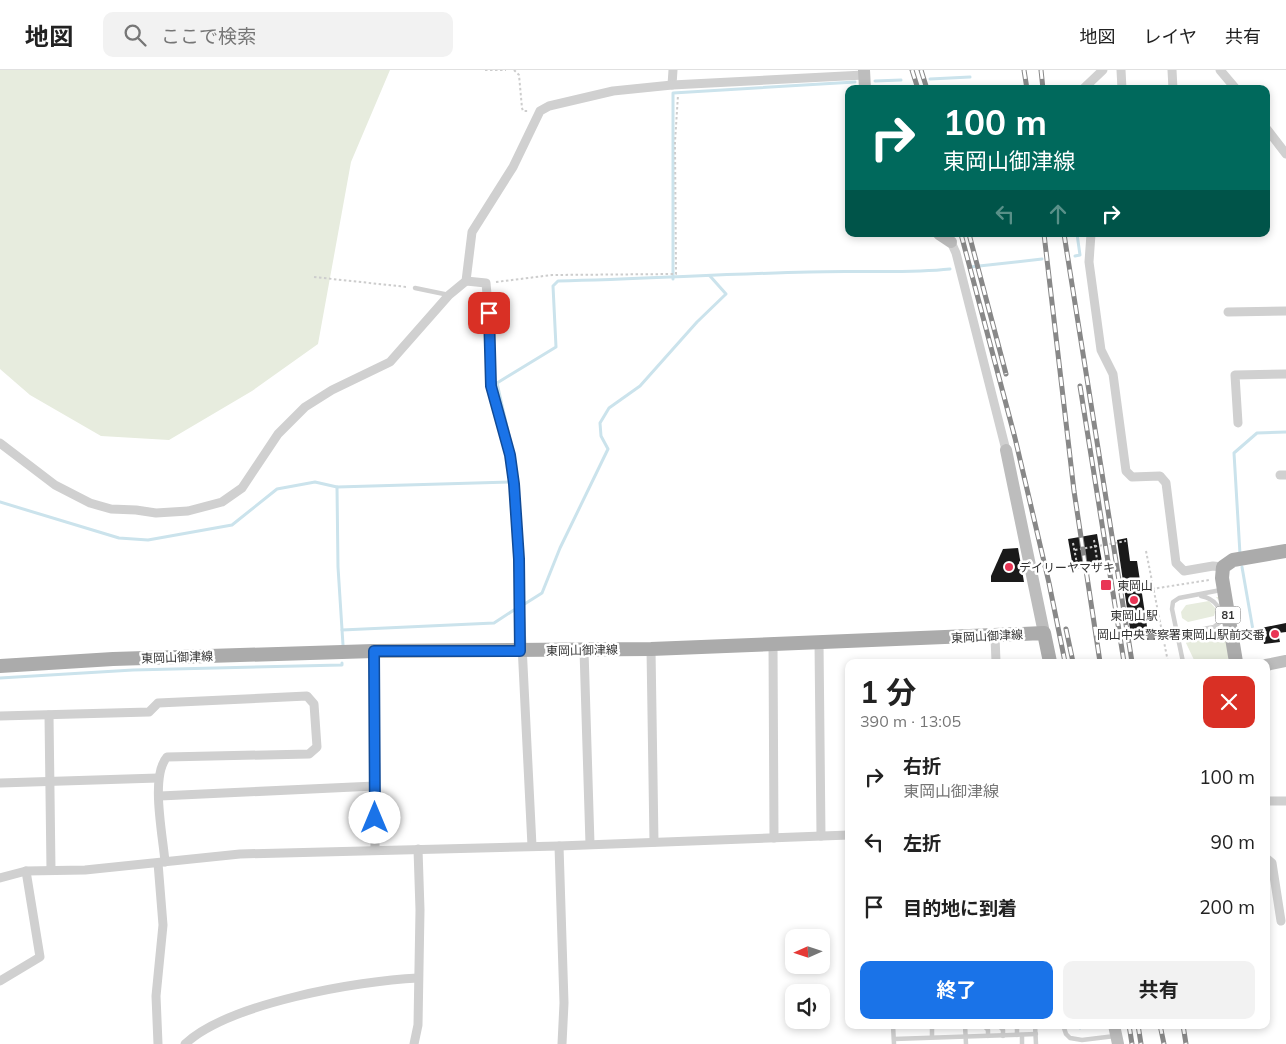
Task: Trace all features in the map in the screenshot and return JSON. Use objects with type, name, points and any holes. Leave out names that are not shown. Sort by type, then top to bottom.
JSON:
[{"type":"main road","points":[[1221,578],[1233,560],[1286,551]]},
{"type":"main road","name":"81","points":[[1221,578],[1235,659]]},
{"type":"main road","points":[[1044,633],[1049,659]]},
{"type":"main road","name":"東岡山御津線","points":[[0,666],[113,659],[374,651],[651,649],[1044,633]]},
{"type":"street","points":[[673,70],[675,85]]},
{"type":"street","points":[[1087,85],[1103,70]]},
{"type":"street","points":[[1121,70],[1122,85]]},
{"type":"street","points":[[1172,70],[1173,85]]},
{"type":"street","points":[[1220,70],[1233,85]]},
{"type":"street","points":[[466,282],[472,232],[513,167],[540,111],[549,106],[614,91],[675,85],[864,73]]},
{"type":"street","points":[[1270,133],[1286,154]]},
{"type":"street","points":[[944,237],[951,242],[958,261],[1006,450],[1044,633]]},
{"type":"street","points":[[1091,237],[1089,262],[1100,350],[1113,374],[1126,471],[1132,477],[1160,476],[1166,483],[1176,563],[1184,571],[1213,566],[1221,578]]},
{"type":"street","points":[[0,443],[55,485],[90,503],[112,509],[156,514],[188,512],[222,502],[242,488],[278,434],[305,407],[332,390],[390,362],[449,295],[466,282],[486,283],[490,328],[491,386],[510,455],[513,480],[518,547],[520,651],[532,846]]},
{"type":"street","points":[[1228,312],[1286,311]]},
{"type":"street","points":[[1238,422],[1235,375],[1286,374]]},
{"type":"street","points":[[995,636],[996,659]]},
{"type":"street","points":[[819,642],[821,836]]},
{"type":"street","points":[[773,644],[774,838]]},
{"type":"street","points":[[651,649],[654,842]]},
{"type":"street","points":[[584,650],[590,844]]},
{"type":"street","points":[[374,651],[376,849]]},
{"type":"street","points":[[1270,664],[1286,661]]},
{"type":"street","points":[[0,716],[149,712],[158,704],[307,696],[314,704],[317,747],[309,754],[167,757],[162,763],[158,778],[163,925],[156,996],[158,1044]]},
{"type":"street","points":[[49,715],[52,782],[51,870]]},
{"type":"street","points":[[0,783],[158,778]]},
{"type":"street","points":[[160,796],[375,786]]},
{"type":"street","points":[[1270,801],[1286,801]]},
{"type":"street","points":[[0,878],[26,871],[85,870],[240,854],[376,849],[559,846],[845,835]]},
{"type":"street","points":[[559,846],[564,1003],[562,1044]]},
{"type":"street","points":[[414,1044],[418,1025],[420,910],[418,849]]},
{"type":"street","points":[[1270,861],[1272,863],[1281,921]]},
{"type":"street","points":[[0,981],[40,957],[26,871]]},
{"type":"street","points":[[185,1044],[194,1036],[224,1020],[283,1000],[349,985],[418,978]]},
{"type":"lane","points":[[415,288],[449,295]]},
{"type":"lane","points":[[1198,595],[1221,578]]},
{"type":"lane","points":[[1177,634],[1214,627],[1219,623],[1218,605],[1212,598],[1198,595],[1179,598],[1174,602],[1172,610],[1177,634],[1182,659]]},
{"type":"lane","points":[[933,1029],[935,1044]]},
{"type":"lane","points":[[965,1029],[966,1044]]},
{"type":"lane","points":[[987,1029],[988,1036]]},
{"type":"lane","points":[[1002,1029],[1003,1036]]},
{"type":"lane","points":[[1018,1029],[1022,1044]]},
{"type":"lane","points":[[1035,1029],[1036,1044]]},
{"type":"lane","points":[[1065,1029],[1066,1034],[1076,1040],[1116,1035]]},
{"type":"lane","points":[[894,1041],[934,1037],[1036,1034]]},
{"type":"path","points":[[485,70],[506,70]]},
{"type":"path","points":[[514,70],[519,75],[523,111],[540,111]]},
{"type":"path","points":[[486,283],[552,275],[676,274],[675,85]]},
{"type":"path","points":[[314,278],[415,288]]},
{"type":"path","points":[[1094,540],[1098,566]]},
{"type":"path","points":[[1075,550],[1126,541]]},
{"type":"path","points":[[1074,543],[1078,569]]},
{"type":"path","points":[[1146,551],[1167,659]]},
{"type":"path","points":[[1152,589],[1221,578]]},
{"type":"shaded area","points":[[0,70],[390,70],[351,162],[318,344],[252,391],[169,440],[101,436],[30,395],[0,369]]},
{"type":"shaded area","points":[[1216,597],[1221,597],[1230,657],[1228,659],[1194,659],[1186,643],[1188,640],[1216,636],[1225,627],[1222,604]]},
{"type":"shaded area","points":[[1209,601],[1216,609],[1214,616],[1188,622],[1182,618],[1181,612],[1186,605]]},
{"type":"building","points":[[1097,534],[1102,562],[1073,567],[1068,539]]},
{"type":"building","name":"東岡山駅","points":[[1127,538],[1130,561],[1137,561],[1148,633],[1131,636],[1117,540]]},
{"type":"building","points":[[1018,548],[1024,582],[991,582],[991,576],[1003,549]]},
{"type":"building","points":[[1286,623],[1286,632],[1278,633],[1280,642],[1264,644],[1261,628]]},
{"type":"waterway","points":[[930,79],[970,77]]},
{"type":"waterway","points":[[875,81],[901,80]]},
{"type":"waterway","points":[[673,279],[673,93],[855,82]]},
{"type":"waterway","points":[[1075,256],[1080,255],[1077,237]]},
{"type":"waterway","points":[[970,267],[1042,259]]},
{"type":"waterway","points":[[510,440],[497,383],[556,347],[553,286],[558,281],[950,269]]},
{"type":"waterway","points":[[523,605],[542,593],[560,548],[608,449],[601,436],[600,423],[609,408],[640,386],[697,322],[726,294],[710,276]]},
{"type":"waterway","points":[[1240,554],[1234,453],[1257,433],[1286,432]]},
{"type":"waterway","points":[[0,502],[119,538],[148,540],[232,525],[277,489],[315,482],[337,487],[511,482],[517,479],[515,461]]},
{"type":"waterway","points":[[337,487],[338,567],[343,645]]},
{"type":"waterway","points":[[1242,567],[1253,630]]},
{"type":"waterway","points":[[342,630],[494,623],[517,608]]},
{"type":"waterway","points":[[0,678],[133,670],[342,665],[342,663]]},
{"type":"railway","points":[[912,70],[917,85]]},
{"type":"railway","points":[[921,70],[926,85]]},
{"type":"railway","points":[[1024,70],[1026,85]]},
{"type":"railway","points":[[1041,70],[1043,85]]},
{"type":"railway","points":[[962,237],[1015,438],[1049,583],[1064,659]]},
{"type":"railway","points":[[970,237],[1006,374]]},
{"type":"railway","points":[[1044,237],[1074,491],[1100,659]]},
{"type":"railway","points":[[1064,237],[1132,659]]},
{"type":"railway","points":[[1080,386],[1124,659]]},
{"type":"railway","points":[[1066,629],[1072,659]]},
{"type":"railway","points":[[1130,1029],[1132,1044]]},
{"type":"railway","points":[[1139,1029],[1141,1044]]},
{"type":"railway","points":[[1161,1029],[1164,1044]]},
{"type":"railway","points":[[1184,1029],[1186,1044]]},
{"type":"place","name":"デイリーヤマザキ","points":[[1009,567]]},
{"type":"place","name":"東岡山","points":[[1106,585]]},
{"type":"place","name":"東岡山駅","points":[[1134,600]]},
{"type":"place","name":"岡山中央警察署東岡山駅前交番","points":[[1275,634]]},
{"type":"route","points":[[375,818],[374,651],[520,651],[518,528],[514,484],[510,455],[491,386],[489,313]]}]
